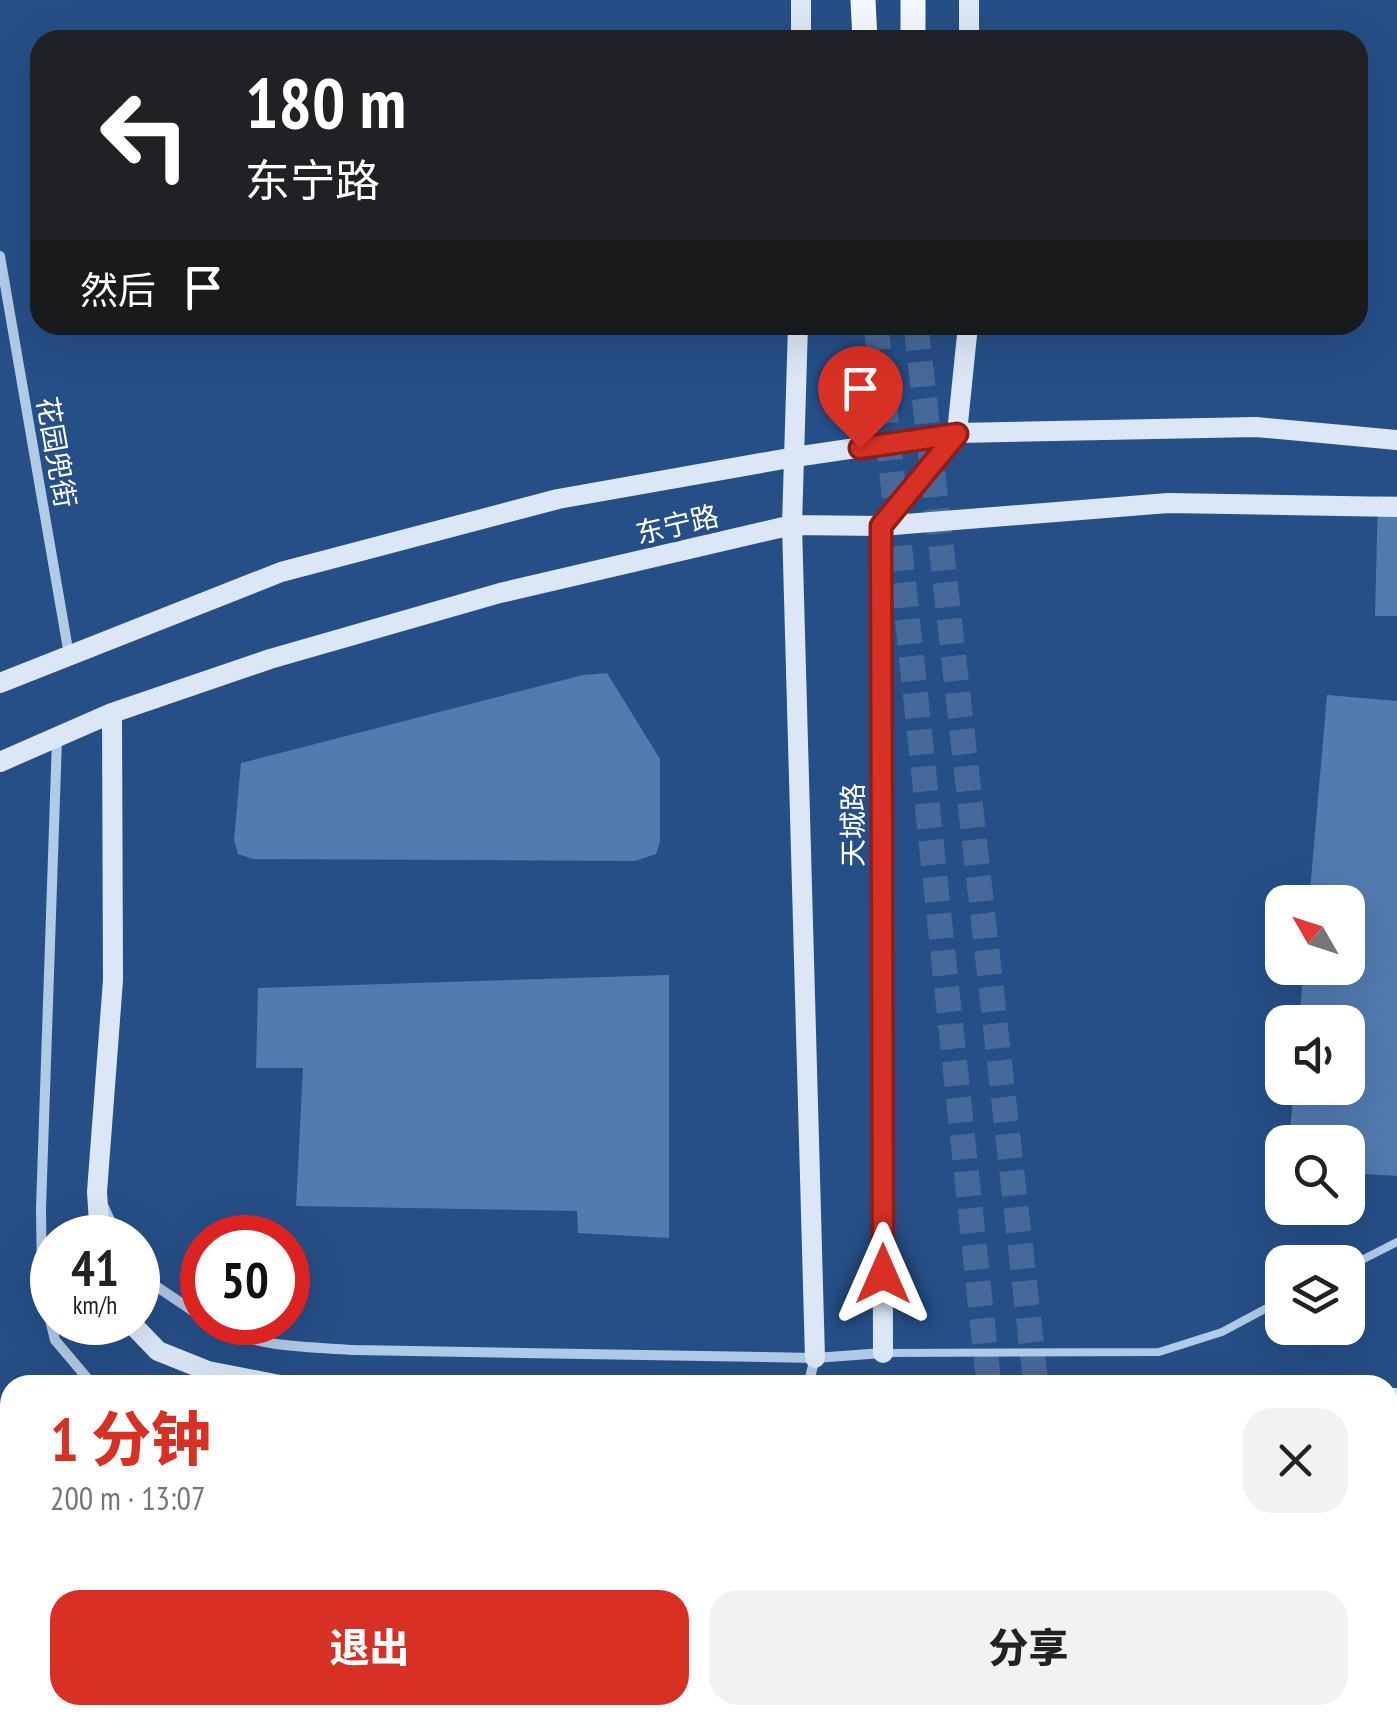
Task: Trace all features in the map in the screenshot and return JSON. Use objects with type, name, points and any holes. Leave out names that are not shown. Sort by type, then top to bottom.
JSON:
[{"type":"main road","points":[[801,0],[801,30]]},
{"type":"main road","points":[[864,0],[865,30]]},
{"type":"main road","points":[[913,0],[913,30]]},
{"type":"main road","points":[[969,0],[969,30]]},
{"type":"main road","name":"天城路","points":[[798,335],[792,525],[815,1358]]},
{"type":"main road","points":[[881,526],[957,434],[967,335]]},
{"type":"main road","name":"东宁路","points":[[0,684],[281,572],[558,499],[957,434],[1256,427],[1397,440]]},
{"type":"main road","name":"东宁路","points":[[0,762],[112,713],[270,659],[500,594],[792,525],[881,526],[1168,503],[1397,507]]},
{"type":"main road","name":"天城路","points":[[881,526],[883,1353]]},
{"type":"main road","points":[[98,1215],[113,980],[112,713]]},
{"type":"main road","points":[[152,1345],[208,1371],[229,1375]]},
{"type":"street","name":"花园兜街","points":[[0,256],[70,656]]},
{"type":"street","points":[[57,738],[41,1208],[42,1288],[55,1340],[83,1375]]},
{"type":"street","points":[[97,1192],[108,1215]]},
{"type":"street","points":[[282,1345],[815,1358],[883,1353]]},
{"type":"street","points":[[811,1375],[815,1358]]},
{"type":"lane","points":[[1365,1258],[1397,1242]]},
{"type":"lane","points":[[883,1353],[1159,1352],[1222,1332],[1265,1309]]},
{"type":"building","points":[[1378,496],[1397,496],[1397,616],[1375,616]]},
{"type":"building","points":[[607,673],[660,759],[660,842],[656,854],[635,861],[253,859],[238,854],[234,840],[241,763],[583,675]]},
{"type":"building","points":[[1327,695],[1397,701],[1397,1176],[1365,1174],[1365,1125],[1291,1125],[1292,1105],[1365,1105],[1365,1005],[1301,1005],[1302,985],[1365,985],[1365,885],[1310,885]]},
{"type":"building","points":[[669,975],[669,1238],[578,1233],[577,1211],[296,1206],[303,1068],[256,1068],[258,988]]},
{"type":"tunnel","points":[[877,335],[988,1375]]},
{"type":"tunnel","points":[[917,335],[1035,1375]]},
{"type":"route","points":[[860,448],[957,434],[881,526],[883,1274]]}]
